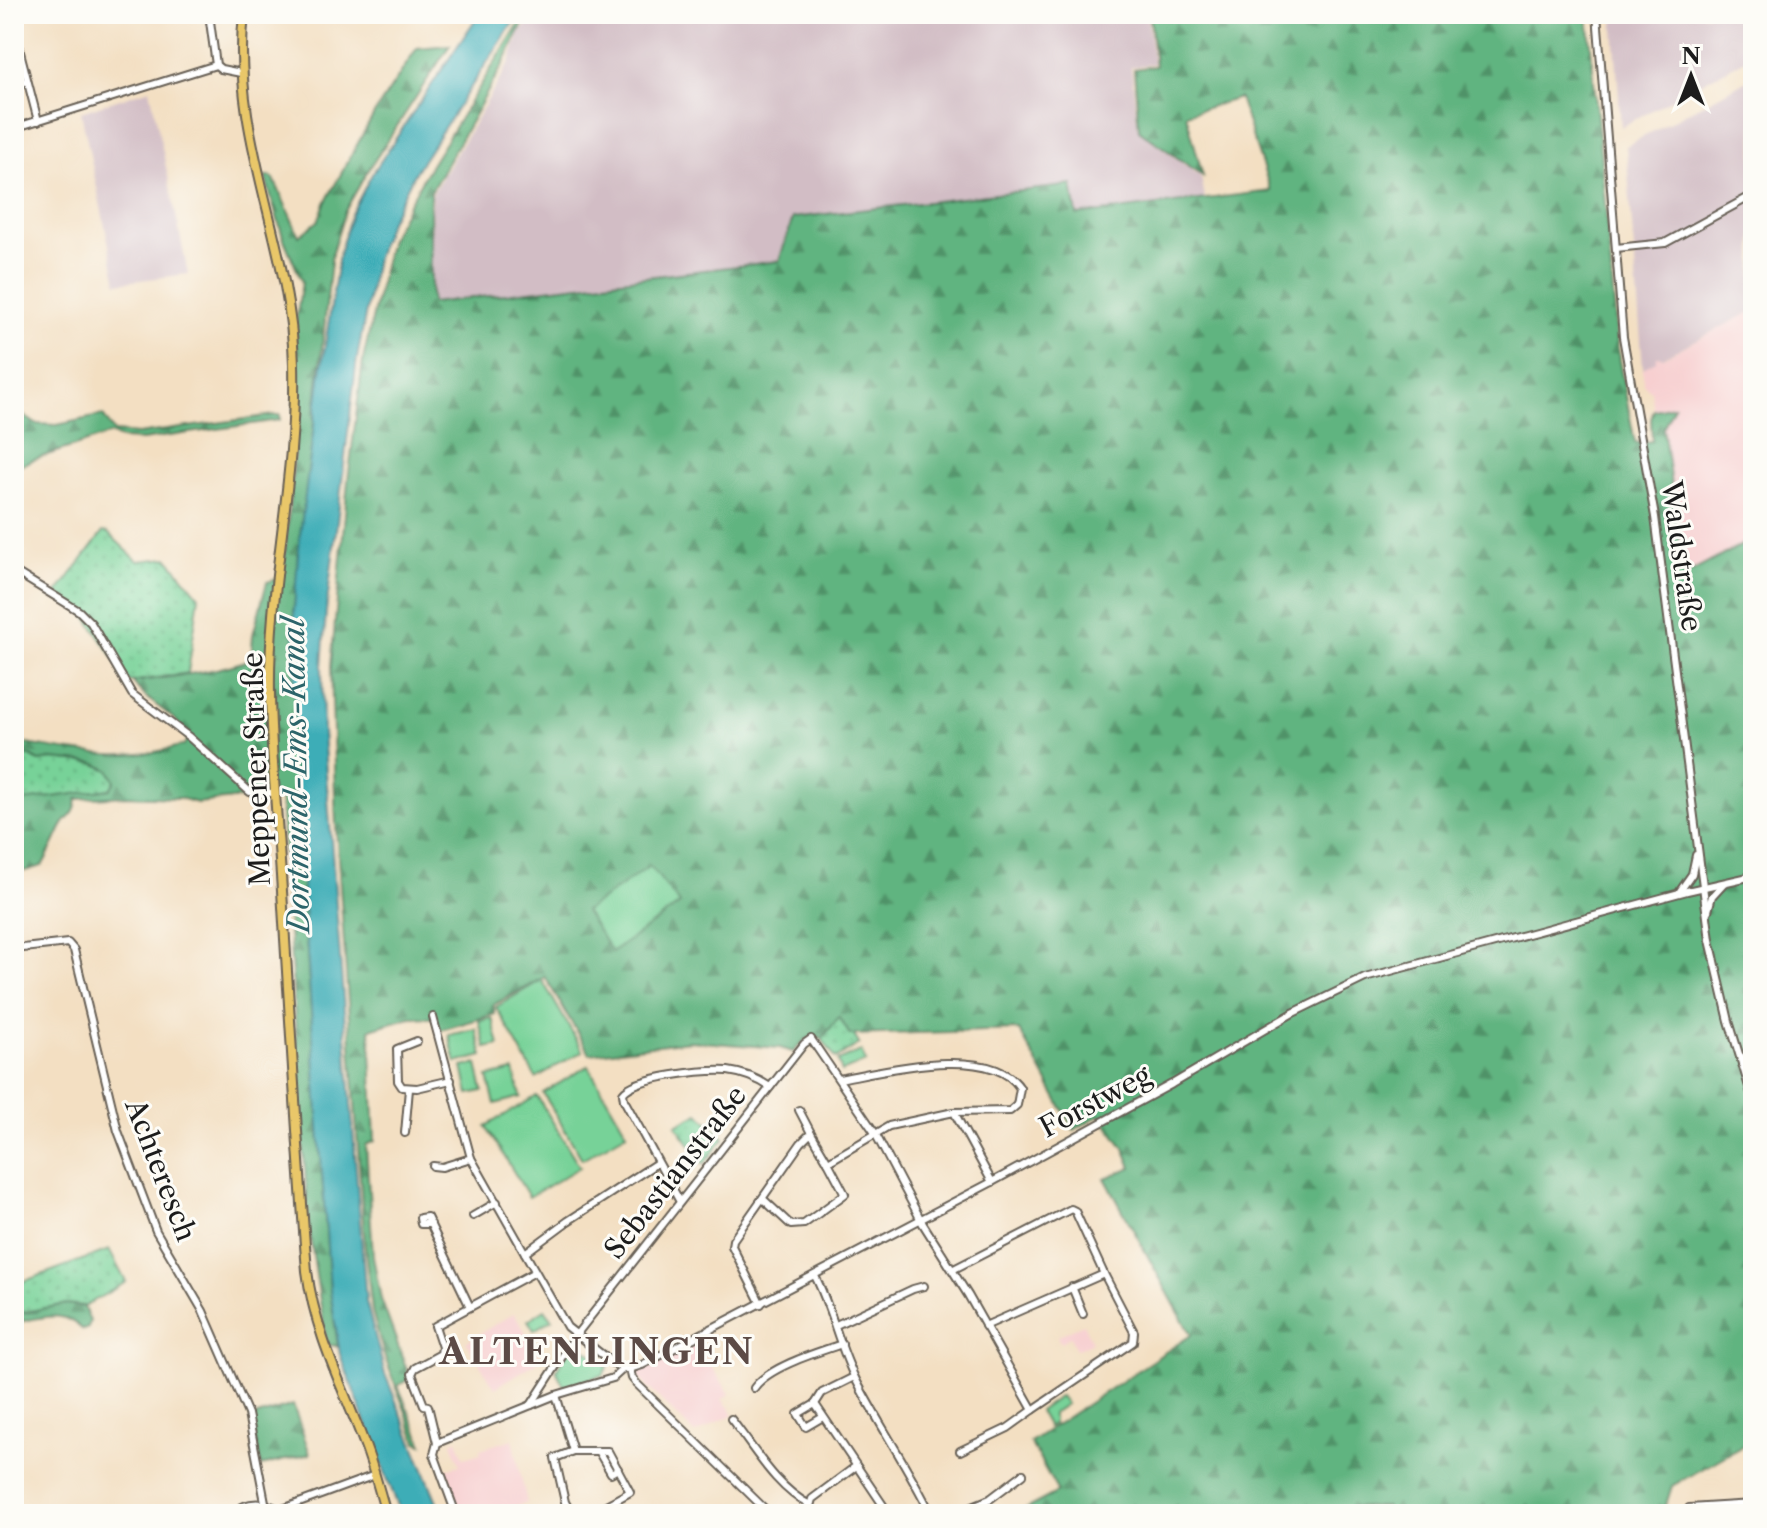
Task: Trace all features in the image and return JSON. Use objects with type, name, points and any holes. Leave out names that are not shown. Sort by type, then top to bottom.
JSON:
[{"type":"main road","name":"Meppener Straße","points":[[244,14],[241,73],[249,137],[286,284],[294,363],[294,423],[273,621],[270,692],[274,793],[309,1288],[324,1348],[375,1475],[386,1514]]},
{"type":"street","points":[[209,14],[216,65],[241,73]]},
{"type":"street","name":"Waldstraße","points":[[1597,14],[1623,337],[1655,517],[1707,923],[1723,996],[1753,1100]]},
{"type":"street","points":[[14,29],[38,121]]},
{"type":"street","points":[[14,128],[216,65]]},
{"type":"street","points":[[14,81],[27,82]]},
{"type":"street","points":[[1616,248],[1665,243],[1753,195]]},
{"type":"street","points":[[14,571],[79,611],[91,623],[125,684],[142,703],[189,737],[250,792],[274,793]]},
{"type":"street","points":[[1677,893],[1686,887],[1692,874],[1697,844]]},
{"type":"street","name":"Forstweg","points":[[437,1443],[556,1395],[613,1378],[761,1304],[1172,1084],[1293,1013],[1365,978],[1677,893],[1753,876]]},
{"type":"street","points":[[1707,923],[1712,896],[1725,882]]},
{"type":"street","name":"Achteresch","points":[[14,949],[68,943],[74,950],[118,1131],[156,1231],[203,1311],[248,1414],[265,1502]]},
{"type":"street","points":[[433,1017],[471,1158],[567,1327],[614,1364],[627,1369],[637,1384],[770,1514]]},
{"type":"street","name":"Sebastianstraße","points":[[576,1335],[804,1044],[811,1039],[839,1079]]},
{"type":"street","points":[[417,1041],[397,1049],[398,1081],[402,1087],[409,1089],[451,1080]]},
{"type":"street","points":[[828,1162],[875,1133],[889,1126],[954,1112],[1010,1111],[1017,1105],[1020,1088],[1014,1079],[1004,1071],[970,1064],[926,1065],[839,1079],[875,1133],[921,1219],[1033,1410]]},
{"type":"street","points":[[679,1200],[624,1100],[623,1093],[628,1086],[656,1079],[727,1071],[758,1079],[770,1087]]},
{"type":"street","points":[[405,1133],[409,1089]]},
{"type":"street","points":[[763,1199],[791,1225],[804,1224],[845,1194],[799,1110]]},
{"type":"street","points":[[954,1112],[992,1182]]},
{"type":"street","points":[[761,1304],[732,1246],[733,1240],[811,1133]]},
{"type":"street","points":[[433,1166],[442,1167],[471,1158]]},
{"type":"street","points":[[525,1253],[657,1163]]},
{"type":"street","points":[[473,1216],[497,1202]]},
{"type":"street","points":[[952,1270],[1071,1209],[1075,1211],[1134,1332],[1133,1342],[1008,1428],[960,1451]]},
{"type":"street","points":[[431,1224],[470,1307]]},
{"type":"street","points":[[456,1514],[434,1454],[437,1443],[433,1419],[428,1406],[424,1405],[413,1371],[441,1354],[442,1347],[435,1326],[535,1272]]},
{"type":"street","points":[[985,1326],[1104,1274]]},
{"type":"street","points":[[815,1276],[854,1377],[910,1471],[931,1514]]},
{"type":"street","points":[[836,1325],[924,1286]]},
{"type":"street","points":[[1072,1287],[1083,1314]]},
{"type":"street","points":[[531,1405],[576,1335]]},
{"type":"street","points":[[754,1388],[760,1380],[808,1356],[842,1344]]},
{"type":"street","points":[[823,1417],[806,1427],[798,1414],[815,1404],[822,1393],[854,1377]]},
{"type":"street","points":[[556,1395],[573,1451]]},
{"type":"street","points":[[815,1404],[889,1514]]},
{"type":"street","points":[[731,1419],[770,1470],[795,1497],[810,1505]]},
{"type":"street","points":[[572,1514],[565,1502],[555,1458],[573,1451],[608,1451],[630,1492],[590,1514]]},
{"type":"street","points":[[808,1514],[810,1505],[822,1489],[855,1467]]},
{"type":"street","points":[[953,1514],[990,1499],[1023,1474]]},
{"type":"street","points":[[231,1514],[241,1507],[265,1502],[280,1512],[375,1475]]},
{"type":"street","points":[[1689,1508],[1753,1504]]},
{"type":"shaded area","points":[[534,14],[1126,14],[1128,20],[1148,18],[1153,64],[1131,67],[1138,130],[1201,177],[1205,199],[1076,215],[1070,186],[793,218],[778,261],[430,303],[432,194],[509,64],[520,33]]},
{"type":"shaded area","points":[[1613,14],[1753,14],[1753,55],[1621,127]]},
{"type":"shaded area","points":[[1753,77],[1753,311],[1663,357],[1657,356],[1656,361],[1643,368],[1626,146]]},
{"type":"shaded area","points":[[150,89],[188,274],[117,283],[81,112]]},
{"type":"shaded area","points":[[1753,311],[1753,539],[1684,577],[1663,428],[1673,407],[1654,410],[1651,391],[1643,384],[1643,368],[1655,361],[1657,356],[1664,357]]},
{"type":"shaded area","points":[[514,1313],[542,1359],[495,1388],[466,1342]]},
{"type":"shaded area","points":[[1083,1324],[1092,1342],[1076,1350],[1070,1337],[1060,1342],[1057,1336]]},
{"type":"shaded area","points":[[695,1342],[730,1394],[722,1399],[734,1414],[695,1434],[635,1374]]},
{"type":"shaded area","points":[[457,1439],[464,1458],[481,1453],[480,1449],[513,1439],[527,1503],[486,1514],[460,1514],[446,1469],[460,1465],[452,1442]]},
{"type":"green space","points":[[525,14],[528,14],[504,63],[430,193],[431,303],[779,261],[793,218],[1072,185],[1077,215],[1271,191],[1239,98],[1186,114],[1203,176],[1139,130],[1134,69],[1155,66],[1150,16],[1129,18],[1128,14],[1588,14],[1619,360],[1635,443],[1652,441],[1651,419],[1654,410],[1674,406],[1663,428],[1684,576],[1753,539],[1753,1440],[1672,1486],[1663,1514],[1389,1514],[1386,1507],[1370,1507],[1325,1514],[1016,1514],[1058,1492],[1030,1442],[1191,1335],[1105,1178],[1132,1167],[1124,1148],[1100,1115],[1074,1130],[1019,1030],[850,1035],[839,1017],[822,1039],[809,1038],[793,1052],[780,1048],[689,1041],[590,1054],[545,977],[493,1005],[495,1014],[438,1031],[434,1018],[410,1017],[370,1029],[375,1141],[366,1145],[373,1256],[381,1299],[410,1378],[398,1386],[423,1444],[417,1442],[384,1355],[372,1311],[365,1249],[336,828],[331,666],[348,480],[363,360],[390,239],[424,176]]},
{"type":"green space","points":[[450,45],[367,172],[345,211],[332,253],[294,609],[296,790],[330,1290],[338,1346],[328,1345],[326,1339],[309,1230],[280,794],[197,803],[180,798],[124,796],[77,799],[73,814],[63,824],[42,866],[14,871],[15,802],[110,789],[115,781],[109,770],[93,763],[52,759],[39,761],[30,756],[14,756],[14,742],[119,755],[161,751],[184,745],[188,738],[178,722],[146,697],[133,682],[208,671],[251,659],[253,635],[267,582],[281,578],[284,564],[294,456],[295,327],[302,282],[283,237],[265,177],[274,179],[299,236],[318,221],[374,114],[417,48]]},
{"type":"green space","points":[[14,409],[36,424],[57,425],[103,415],[114,432],[138,434],[274,415],[280,415],[280,420],[142,440],[122,439],[111,434],[14,469]]},
{"type":"green space","points":[[103,532],[108,533],[138,561],[168,558],[199,596],[188,673],[130,682],[84,613],[57,593]]},
{"type":"green space","points":[[14,756],[30,756],[39,761],[52,759],[93,763],[109,770],[115,781],[110,789],[14,804]]},
{"type":"green space","points":[[650,866],[680,904],[612,952],[585,911]]},
{"type":"green space","points":[[542,980],[583,1051],[536,1078],[496,1007]]},
{"type":"green space","points":[[839,1016],[859,1044],[836,1059],[822,1039]]},
{"type":"green space","points":[[492,1018],[499,1045],[486,1048],[479,1021]]},
{"type":"green space","points":[[476,1029],[483,1056],[456,1063],[449,1035]]},
{"type":"green space","points":[[861,1051],[866,1062],[842,1072],[838,1061]]},
{"type":"green space","points":[[477,1064],[483,1091],[469,1094],[463,1067]]},
{"type":"green space","points":[[588,1066],[627,1133],[582,1159],[543,1093]]},
{"type":"green space","points":[[514,1071],[521,1097],[495,1104],[488,1077]]},
{"type":"green space","points":[[537,1096],[580,1167],[529,1197],[486,1126]]},
{"type":"green space","points":[[699,1113],[724,1138],[704,1164],[676,1125]]},
{"type":"green space","points":[[109,1250],[126,1282],[85,1306],[67,1304],[14,1314],[14,1285]]},
{"type":"green space","points":[[67,1304],[84,1307],[90,1321],[88,1328],[83,1330],[67,1319],[51,1316],[14,1323],[14,1314]]},
{"type":"green space","points":[[545,1309],[552,1319],[534,1330],[528,1320]]},
{"type":"green space","points":[[574,1341],[608,1366],[603,1375],[564,1386],[556,1370]]},
{"type":"green space","points":[[1060,1396],[1066,1404],[1053,1413],[1053,1424],[1048,1427],[1039,1411]]},
{"type":"green space","points":[[293,1405],[310,1454],[261,1466],[251,1418]]},
{"type":"water","name":"Dortmund-Ems-Kanal","points":[[479,14],[519,14],[415,172],[387,227],[376,258],[357,359],[322,666],[323,732],[366,1301],[385,1374],[442,1514],[401,1514],[340,1355],[330,1290],[296,790],[294,609],[299,542],[320,378],[339,254],[351,214],[372,174]]},
{"type":"district","name":"ALTENLINGEN","points":[[597,1351]]}]
